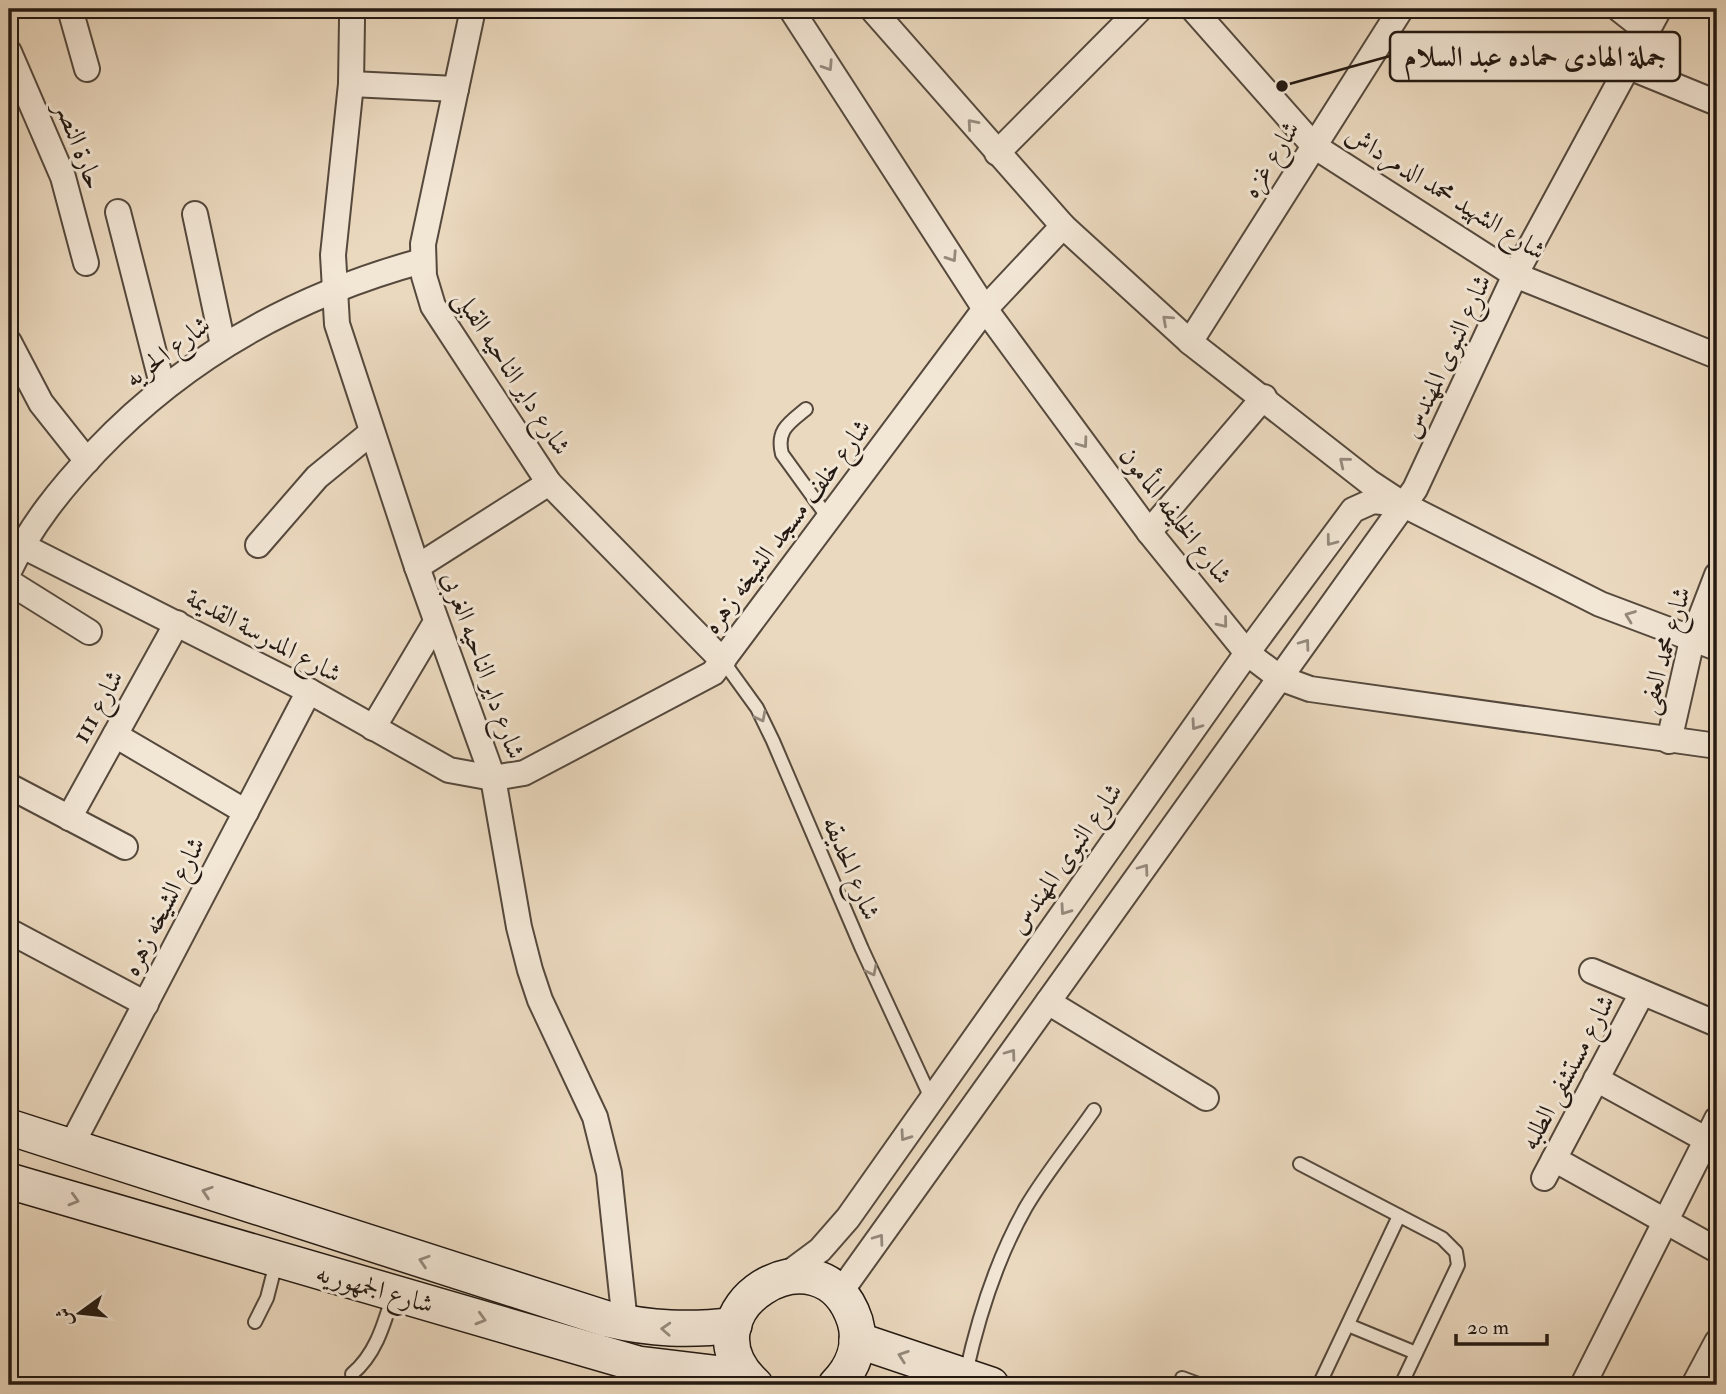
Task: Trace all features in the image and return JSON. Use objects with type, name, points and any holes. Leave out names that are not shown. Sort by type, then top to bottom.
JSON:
[{"type":"street","points":[[70,9],[87,69]]},
{"type":"street","name":"شارع داير الناحيه القبلى","points":[[473,9],[425,227],[422,261],[433,306],[549,483],[723,661]]},
{"type":"street","name":"شارع الخليفه المأمون","points":[[791,9],[985,309],[1149,532],[1248,653],[1280,678],[1310,689],[1717,746]]},
{"type":"street","points":[[872,9],[1063,226],[1190,342],[1264,397],[1369,482],[1405,505],[1600,604],[1717,648]]},
{"type":"street","points":[[997,153],[1140,9]]},
{"type":"street","name":"شارع الشهيد محمد الدمرداش","points":[[1193,9],[1314,146],[1515,275],[1717,356]]},
{"type":"street","name":"شارع غزه","points":[[1190,342],[1401,9]]},
{"type":"street","points":[[1619,9],[1647,31]]},
{"type":"street","name":"شارع النبوى المهندس","points":[[839,1294],[1405,505],[1425,473],[1515,275],[1659,9]]},
{"type":"street","name":"شارع داير الناحيه الغربى","points":[[352,20],[351,85],[333,255],[333,293],[345,355],[492,778],[519,928],[530,970],[553,1029],[583,1086],[603,1145],[625,1323]]},
{"type":"street","name":"حارة النصر","points":[[9,52],[63,177],[86,263]]},
{"type":"street","points":[[1629,67],[1717,103]]},
{"type":"street","points":[[351,85],[456,89]]},
{"type":"street","points":[[118,212],[163,388]]},
{"type":"street","points":[[195,214],[223,345]]},
{"type":"street","name":"شارع خلف مسجد الشيخه زهره","points":[[492,778],[539,767],[696,684],[723,661],[985,309],[1063,226]]},
{"type":"street","name":"شارع الحريه","points":[[9,571],[15,541],[117,428],[163,388],[223,345],[291,306],[333,293],[375,274],[422,261]]},
{"type":"street","points":[[9,342],[41,403],[87,461]]},
{"type":"street","points":[[1149,532],[1264,397]]},
{"type":"street","points":[[258,545],[317,477],[372,432]]},
{"type":"street","points":[[417,566],[549,483]]},
{"type":"street","name":"شارع النبوى المهندس","points":[[785,1276],[820,1250],[848,1218],[1248,653],[1353,510],[1384,499],[1405,505]]},
{"type":"street","name":"شارع المدرسة القديمة","points":[[15,541],[309,691],[449,770],[492,778]]},
{"type":"street","name":"شارع محمد العفى","points":[[1668,741],[1692,640],[1717,575]]},
{"type":"street","points":[[9,582],[89,632]]},
{"type":"street","points":[[373,728],[436,622]]},
{"type":"street","name":"شارع 111","points":[[69,818],[177,623]]},
{"type":"street","name":"شارع الشيخه زهره","points":[[71,1148],[309,691]]},
{"type":"street","points":[[115,735],[246,812]]},
{"type":"street","points":[[9,786],[125,847]]},
{"type":"street","points":[[9,931],[146,1004]]},
{"type":"street","name":"شارع مستشفى الطلبه","points":[[1591,971],[1717,1024]]},
{"type":"street","name":"شارع مستشفى الطلبه","points":[[1642,993],[1549,1169],[1665,1221]]},
{"type":"street","points":[[1048,1002],[1206,1098]]},
{"type":"street","points":[[1588,1383],[1712,1129],[1596,1079]]},
{"type":"street","points":[[931,1098],[950,1140]]},
{"type":"street","name":"شارع الجمهوريه","points":[[9,1127],[625,1323],[649,1329],[691,1331],[734,1325]]},
{"type":"street","name":"شارع الجمهوريه","points":[[9,1181],[393,1293],[638,1370],[750,1381]]},
{"type":"street","points":[[1665,1221],[1717,1250]]},
{"type":"street","points":[[750,1381],[737,1361],[734,1325],[752,1293],[767,1282],[785,1276],[814,1279],[839,1294],[856,1324],[858,1340],[847,1383]]},
{"type":"street","points":[[858,1340],[978,1381]]},
{"type":"street","points":[[1694,1385],[1717,1342]]},
{"type":"lane","points":[[806,409],[784,427],[779,444],[782,454],[829,519]]},
{"type":"lane","name":"شارع الحديقه","points":[[723,661],[757,708],[773,741],[862,950],[931,1098]]},
{"type":"lane","points":[[978,1381],[975,1332],[1006,1245],[1027,1205],[1094,1110]]},
{"type":"lane","points":[[1300,1164],[1442,1238],[1457,1252],[1458,1265],[1401,1385]]},
{"type":"lane","points":[[1319,1385],[1399,1216]]},
{"type":"lane","points":[[255,1322],[267,1298],[277,1259]]},
{"type":"lane","points":[[352,1374],[373,1351],[393,1293]]},
{"type":"lane","points":[[1348,1325],[1416,1353]]},
{"type":"lane","points":[[1182,1378],[1201,1385]]},
{"type":"place","name":"جملة الهادى حماده عبد السلام","points":[[1282,86]]}]
